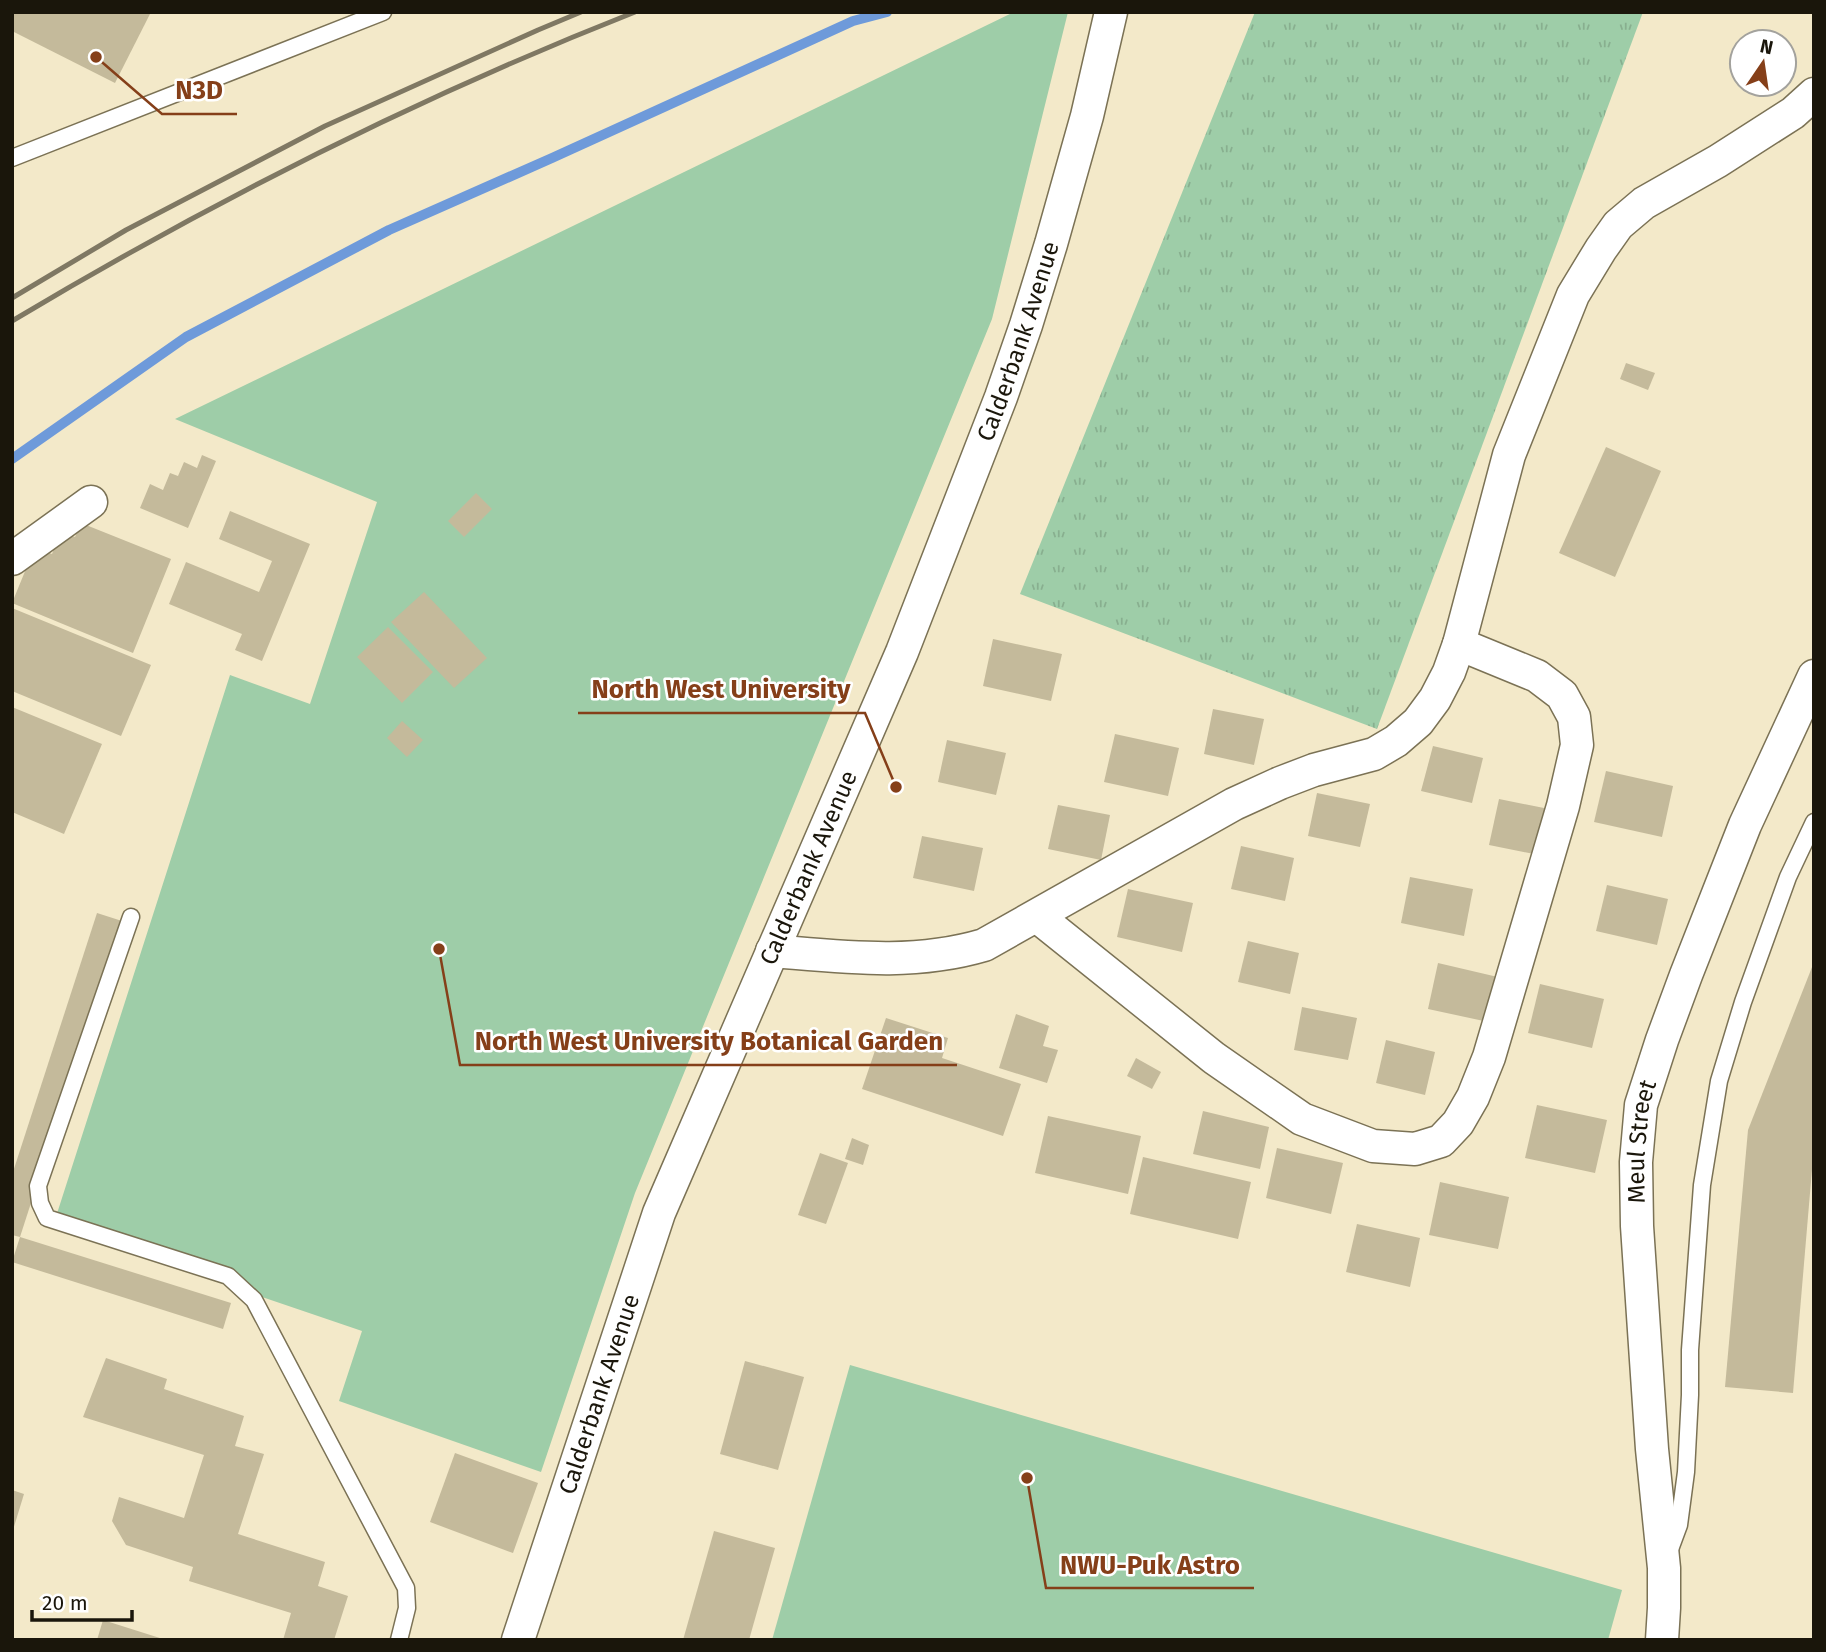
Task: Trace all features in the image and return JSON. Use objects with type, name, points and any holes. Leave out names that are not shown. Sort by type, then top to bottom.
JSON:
[{"type":"street","name":"Calderbank Avenue","points":[[518,1640],[659,1213],[902,652],[1000,397],[1055,232],[1087,116],[1111,12]]},
{"type":"street","points":[[772,951],[873,959],[933,957],[984,946],[1234,804],[1314,770],[1374,754],[1396,741],[1418,722],[1435,699],[1449,672],[1459,644],[1509,455],[1573,295],[1601,249],[1618,225],[1644,203],[1718,161],[1793,113],[1814,94]]},
{"type":"street","points":[[12,559],[91,502]]},
{"type":"street","points":[[1038,917],[1214,1058],[1303,1119],[1373,1146],[1415,1149],[1441,1141],[1458,1123],[1473,1097],[1489,1058],[1563,806],[1577,745],[1574,717],[1562,695],[1537,676],[1459,644]]},
{"type":"street","name":"Meul Street","points":[[1662,1640],[1664,1568],[1652,1449],[1637,1226],[1636,1162],[1641,1105],[1681,988],[1745,825],[1814,676]]},
{"type":"lane","points":[[12,158],[383,12]]},
{"type":"lane","points":[[1664,1568],[1679,1525],[1686,1472],[1690,1350],[1702,1185],[1719,1081],[1743,1002],[1788,877],[1814,822]]},
{"type":"lane","points":[[131,917],[38,1186],[40,1203],[47,1218],[228,1276],[254,1300],[406,1588],[407,1608],[399,1640]]},
{"type":"green space","points":[[1014,12],[1068,12],[992,319],[635,1193],[541,1472],[339,1401],[362,1331],[53,1226],[230,675],[310,704],[377,502],[175,419]]},
{"type":"green space","points":[[1255,12],[1643,12],[1377,729],[1020,594]]},
{"type":"green space","points":[[850,1365],[1622,1590],[1608,1640],[772,1640]]},
{"type":"building","points":[[12,12],[151,12],[115,83],[12,31]]},
{"type":"building","points":[[1626,363],[1655,373],[1648,390],[1620,379]]},
{"type":"building","points":[[1606,447],[1661,471],[1615,577],[1559,553]]},
{"type":"building","points":[[202,455],[216,461],[188,528],[140,508],[150,484],[163,490],[170,473],[178,476],[184,462],[197,468]]},
{"type":"building","points":[[476,493],[492,509],[464,537],[448,521]]},
{"type":"building","points":[[230,511],[310,544],[262,661],[235,650],[242,634],[169,604],[186,562],[259,592],[272,561],[219,539]]},
{"type":"building","points":[[81,523],[171,559],[133,653],[12,603],[35,547],[52,554],[61,531],[75,537]]},
{"type":"building","points":[[424,592],[487,658],[454,688],[391,622]]},
{"type":"building","points":[[12,608],[151,665],[121,736],[12,691]]},
{"type":"building","points":[[388,627],[433,672],[402,703],[357,657]]},
{"type":"building","points":[[993,639],[1062,654],[1051,701],[983,686]]},
{"type":"building","points":[[12,707],[102,744],[64,834],[12,812]]},
{"type":"building","points":[[1213,709],[1264,719],[1254,765],[1204,754]]},
{"type":"building","points":[[402,721],[423,740],[407,757],[387,738]]},
{"type":"building","points":[[1115,734],[1179,748],[1168,796],[1104,782]]},
{"type":"building","points":[[947,740],[1006,753],[996,795],[938,782]]},
{"type":"building","points":[[1433,746],[1483,758],[1472,803],[1421,791]]},
{"type":"building","points":[[1606,771],[1673,786],[1662,837],[1594,822]]},
{"type":"building","points":[[1317,793],[1370,804],[1360,847],[1308,836]]},
{"type":"building","points":[[1499,799],[1549,809],[1539,855],[1489,845]]},
{"type":"building","points":[[1058,805],[1110,815],[1101,860],[1048,849]]},
{"type":"building","points":[[922,836],[983,848],[974,891],[913,878]]},
{"type":"building","points":[[1241,846],[1294,858],[1285,901],[1231,889]]},
{"type":"building","points":[[1410,877],[1473,889],[1464,936],[1401,923]]},
{"type":"building","points":[[1607,885],[1668,899],[1657,945],[1596,931]]},
{"type":"building","points":[[1128,889],[1193,903],[1182,952],[1117,937]]},
{"type":"building","points":[[97,913],[122,921],[20,1237],[12,1235],[12,1175]]},
{"type":"building","points":[[1248,941],[1299,953],[1290,994],[1238,982]]},
{"type":"building","points":[[1814,962],[1814,1146],[1793,1393],[1725,1387],[1748,1130]]},
{"type":"building","points":[[1438,963],[1502,978],[1493,1023],[1428,1009]]},
{"type":"building","points":[[1540,984],[1604,999],[1592,1048],[1528,1033]]},
{"type":"building","points":[[1302,1007],[1357,1018],[1348,1060],[1294,1050]]},
{"type":"building","points":[[1016,1014],[1049,1026],[1043,1046],[1058,1050],[1047,1083],[999,1068]]},
{"type":"building","points":[[886,1018],[948,1038],[942,1058],[1021,1084],[1003,1136],[862,1089]]},
{"type":"building","points":[[1386,1040],[1435,1052],[1425,1095],[1376,1083]]},
{"type":"building","points":[[1136,1058],[1161,1072],[1152,1089],[1127,1076]]},
{"type":"building","points":[[1537,1105],[1607,1120],[1595,1173],[1525,1158]]},
{"type":"building","points":[[1203,1111],[1269,1127],[1260,1169],[1193,1154]]},
{"type":"building","points":[[1048,1116],[1141,1136],[1128,1194],[1035,1173]]},
{"type":"building","points":[[852,1138],[869,1145],[863,1165],[845,1159]]},
{"type":"building","points":[[1277,1148],[1343,1163],[1331,1214],[1266,1198]]},
{"type":"building","points":[[820,1153],[848,1163],[826,1224],[798,1215]]},
{"type":"building","points":[[1143,1157],[1251,1182],[1238,1239],[1130,1214]]},
{"type":"building","points":[[1440,1182],[1509,1197],[1498,1249],[1429,1235]]},
{"type":"building","points":[[1357,1224],[1420,1238],[1410,1287],[1346,1272]]},
{"type":"building","points":[[20,1237],[231,1303],[223,1329],[12,1262]]},
{"type":"building","points":[[106,1358],[167,1379],[164,1389],[244,1416],[235,1446],[264,1454],[238,1534],[325,1562],[318,1586],[348,1596],[334,1640],[283,1640],[291,1613],[189,1581],[193,1567],[126,1545],[112,1521],[119,1497],[184,1518],[204,1455],[83,1417]]},
{"type":"building","points":[[745,1361],[804,1377],[778,1470],[720,1454]]},
{"type":"building","points":[[455,1453],[538,1483],[513,1553],[430,1522]]},
{"type":"building","points":[[12,1490],[24,1494],[13,1530],[12,1530]]},
{"type":"building","points":[[714,1531],[775,1548],[749,1640],[683,1640]]},
{"type":"building","points":[[103,1620],[163,1639],[163,1640],[97,1640]]},
{"type":"waterway","points":[[12,459],[186,337],[389,230],[853,21],[887,12]]},
{"type":"railway","points":[[12,298],[126,230],[325,126],[581,12]]},
{"type":"railway","points":[[12,321],[163,234],[317,154],[475,79],[635,12]]},
{"type":"place","name":"N3D","points":[[96,57]]},
{"type":"place","name":"North West University","points":[[896,787]]},
{"type":"place","name":"North West University Botanical Garden","points":[[439,949]]},
{"type":"place","name":"NWU-Puk Astro","points":[[1027,1478]]}]
